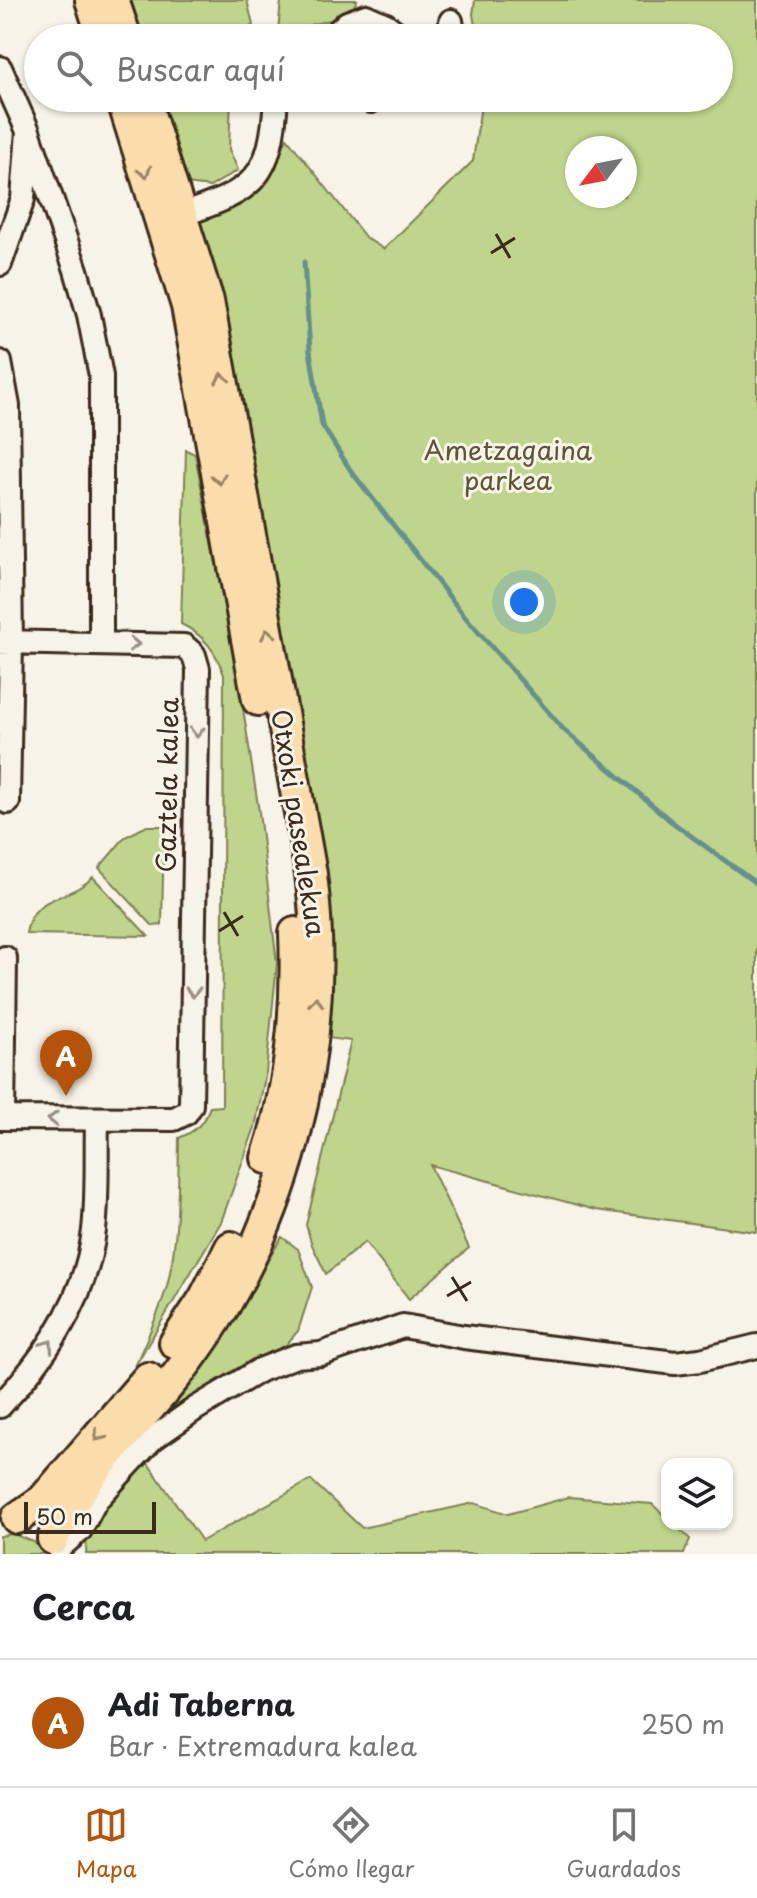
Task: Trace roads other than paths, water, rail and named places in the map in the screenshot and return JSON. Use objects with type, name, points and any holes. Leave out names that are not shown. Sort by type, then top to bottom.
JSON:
[{"type":"main road","points":[[91,0],[99,24]]},
{"type":"main road","points":[[113,0],[121,24]]},
{"type":"main road","name":"Otxoki pasealekua","points":[[6,1519],[43,1500],[159,1365],[216,1277],[240,1230],[270,1147],[287,1075],[293,1021],[296,954],[290,876],[190,320],[126,112]]},
{"type":"main road","name":"Otxoki pasealekua","points":[[58,1547],[64,1514],[177,1375],[202,1341],[240,1276],[273,1203],[290,1154],[308,1078],[315,1021],[316,915],[311,874],[211,315],[148,112]]},
{"type":"main road","points":[[6,1519],[43,1528],[58,1547]]},
{"type":"street","points":[[346,24],[366,16],[384,24]]},
{"type":"street","points":[[0,68],[28,131],[76,270],[101,376],[101,643]]},
{"type":"street","points":[[181,215],[221,201],[242,189],[259,172],[273,139],[275,112]]},
{"type":"street","points":[[0,264],[23,199],[28,131]]},
{"type":"street","points":[[0,362],[8,406],[8,802]]},
{"type":"street","name":"Gaztela kalea","points":[[6,642],[184,646],[194,655],[198,669],[191,1105],[186,1113],[174,1119],[97,1120]]},
{"type":"street","points":[[0,1406],[60,1328],[84,1278],[94,1231],[97,1120],[1,1118],[5,958]]},
{"type":"street","points":[[58,1547],[80,1530],[96,1500],[151,1440],[260,1370],[296,1356],[321,1354],[403,1326],[464,1337],[675,1363],[757,1346]]},
{"type":"waterway","points":[[304,262],[310,351],[322,425],[351,471],[462,613],[563,729],[672,822],[757,884]]},
{"type":"place","name":"Adi Taberna","points":[[66,1096]]},
{"type":"park label","name":"Ametzagaina parkea","points":[[508,466]]}]
